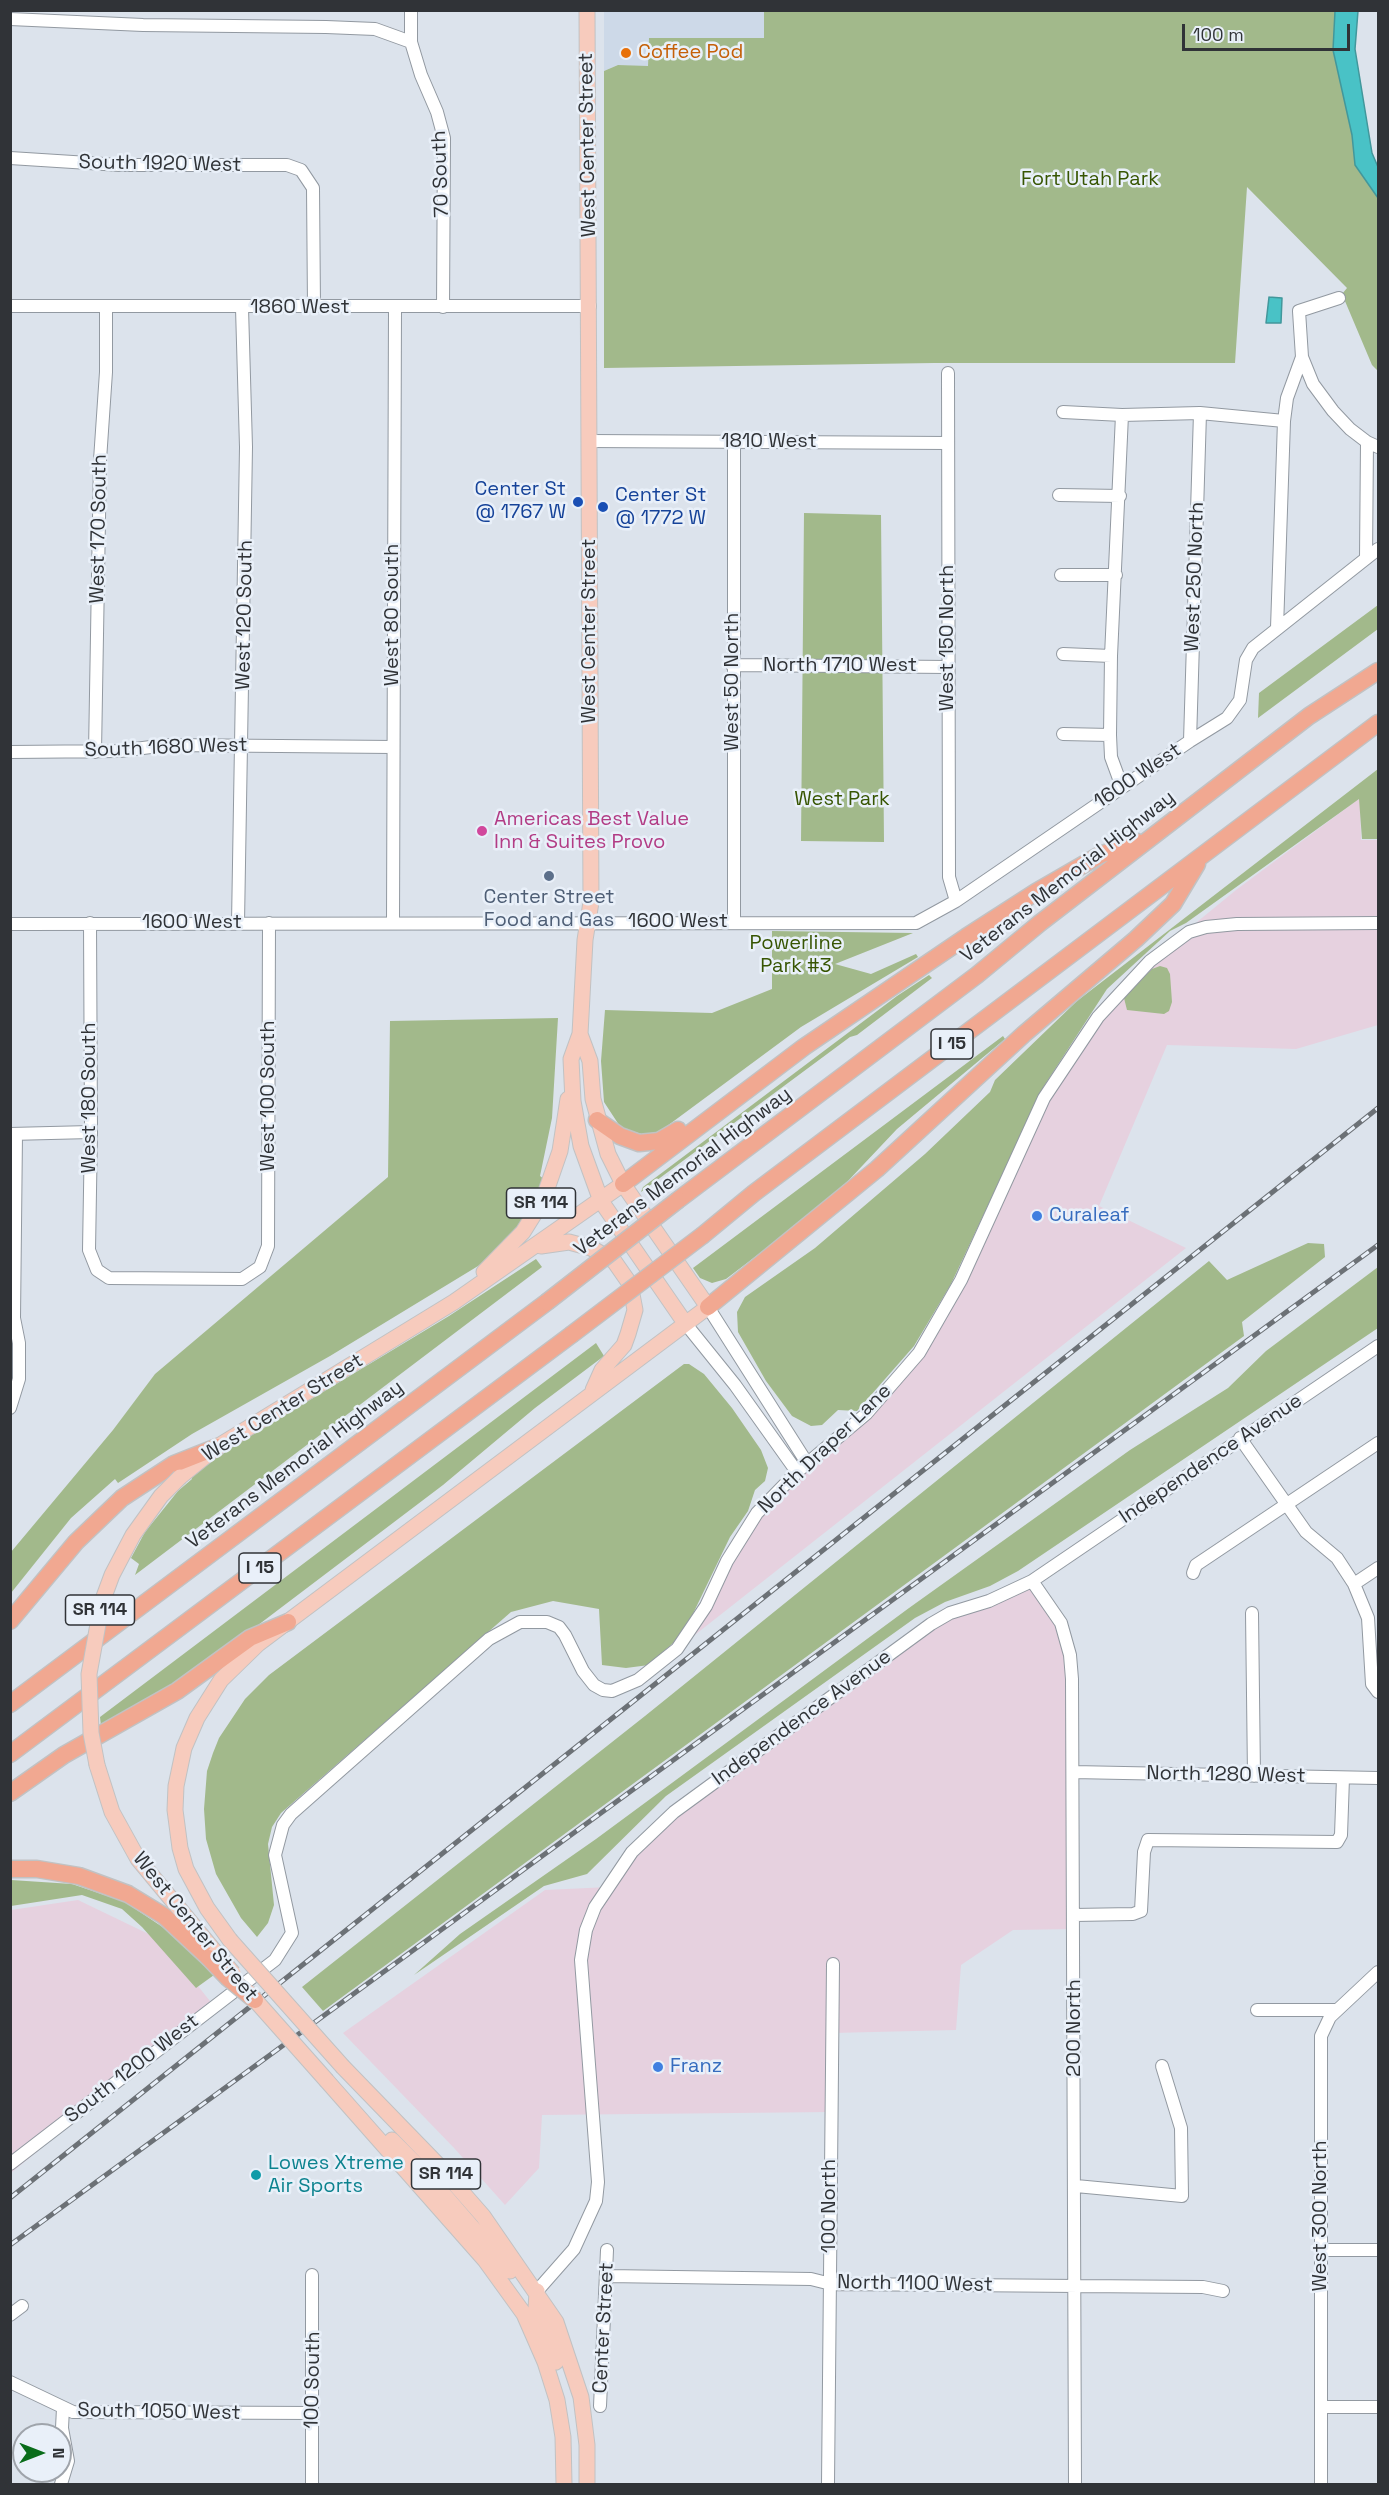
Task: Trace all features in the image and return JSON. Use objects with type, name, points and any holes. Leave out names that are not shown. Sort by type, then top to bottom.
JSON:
[{"type":"highway","name":"Veterans Memorial Highway","points":[[10,1704],[547,1302],[678,1200],[977,975],[1152,836],[1309,716],[1378,671]]},
{"type":"highway","name":"I 15","points":[[10,1754],[571,1335],[703,1235],[754,1193],[1378,723]]},
{"type":"highway","points":[[623,1184],[846,1018],[1036,892],[1100,855],[1152,836]]},
{"type":"highway","points":[[708,1307],[876,1169],[1032,1026],[1136,939],[1173,904],[1202,855]]},
{"type":"highway","points":[[597,1120],[620,1136],[639,1143],[659,1141],[689,1125],[704,1122]]},
{"type":"highway","points":[[10,1622],[76,1542],[122,1498],[174,1464],[217,1447]]},
{"type":"highway","points":[[10,1793],[64,1755],[177,1691],[250,1638],[288,1622]]},
{"type":"highway","points":[[10,1869],[48,1870],[80,1876],[128,1894],[164,1916],[213,1955],[228,1978],[255,2000]]},
{"type":"main road","name":"West Center Street","points":[[587,10],[591,902],[587,921],[580,1034],[571,1059],[571,1076],[579,1136],[601,1201],[685,1323]]},
{"type":"main road","name":"West Center Street","points":[[580,1034],[590,1060],[597,1120],[608,1155],[623,1184],[708,1307],[244,1655],[221,1680],[197,1718],[179,1767],[175,1810],[180,1848],[186,1869],[207,1908],[230,1940],[343,2067],[441,2168],[483,2216],[537,2291],[558,2326],[581,2397],[587,2445],[587,2484]]},
{"type":"main road","name":"SR 114","points":[[454,1302],[511,1246],[543,1200],[560,1152],[571,1076]]},
{"type":"main road","name":"West Center Street","points":[[213,1955],[138,1859],[112,1812],[97,1765],[91,1733],[88,1682],[102,1602],[133,1535],[161,1496],[217,1447],[454,1302],[536,1247],[623,1184]]},
{"type":"main road","points":[[536,1247],[569,1242],[591,1248],[614,1261],[630,1284],[634,1310],[628,1334],[624,1345],[602,1370],[592,1393]]},
{"type":"main road","name":"West Center Street","points":[[255,2000],[485,2260],[524,2314],[553,2383],[562,2428],[564,2484]]},
{"type":"main road","points":[[340,2095],[425,2173],[499,2255],[521,2287],[537,2291],[536,2309],[559,2370],[567,2402],[562,2428]]},
{"type":"street","name":"70 South","points":[[411,10],[411,42],[421,75],[437,112],[444,138],[443,307]]},
{"type":"street","points":[[10,19],[143,25],[366,29],[400,36],[411,42]]},
{"type":"street","name":"South 1920 West","points":[[10,158],[120,165],[287,165],[306,175],[313,188],[314,307]]},
{"type":"street","points":[[1339,298],[1299,312],[1302,357],[1313,384],[1333,411],[1373,445],[1366,558]]},
{"type":"street","name":"1860 West","points":[[10,306],[395,308],[590,306]]},
{"type":"street","name":"West 170 South","points":[[95,752],[100,460],[106,372],[106,308]]},
{"type":"street","name":"West 120 South","points":[[238,923],[243,745],[246,447],[242,308]]},
{"type":"street","name":"West 80 South","points":[[393,922],[395,308]]},
{"type":"street","points":[[1277,628],[1284,421],[1287,398],[1302,357]]},
{"type":"street","name":"West 150 North","points":[[948,373],[949,877],[957,901]]},
{"type":"street","points":[[1063,412],[1122,415],[1200,412],[1284,421]]},
{"type":"street","name":"West 250 North","points":[[1190,741],[1200,412]]},
{"type":"street","points":[[1122,415],[1111,656],[1110,735],[1111,757],[1122,787]]},
{"type":"street","name":"1810 West","points":[[589,441],[948,443]]},
{"type":"street","name":"West 50 North","points":[[734,442],[732,665],[734,922]]},
{"type":"street","points":[[1059,495],[1120,496]]},
{"type":"street","name":"1600 West","points":[[10,924],[587,921],[916,923],[957,901],[1227,718],[1235,710],[1249,653],[1277,628],[1378,549]]},
{"type":"street","points":[[1060,575],[1116,575]]},
{"type":"street","points":[[1063,654],[1111,656]]},
{"type":"street","name":"North 1710 West","points":[[732,665],[948,667]]},
{"type":"street","points":[[1063,734],[1110,735]]},
{"type":"street","name":"South 1680 West","points":[[10,752],[95,752],[166,744],[393,747]]},
{"type":"street","name":"West 180 South","points":[[90,923],[89,1250],[97,1270]]},
{"type":"street","name":"West 100 South","points":[[97,1270],[109,1278],[242,1280],[261,1268],[268,1246],[269,923]]},
{"type":"street","name":"North Draper Lane","points":[[370,1744],[489,1640],[520,1622],[537,1620],[559,1627],[583,1671],[594,1685],[603,1690],[623,1688],[638,1680],[677,1649],[706,1606],[746,1528],[771,1497],[802,1467],[866,1414],[919,1353],[961,1280],[1044,1098],[1098,1017],[1150,962],[1168,945],[1189,932],[1206,927],[1237,924],[1378,923]]},
{"type":"street","points":[[10,1408],[19,1379],[20,1343],[12,1318],[13,1134],[91,1132]]},
{"type":"street","name":"West Center Street","points":[[708,1307],[802,1467]]},
{"type":"street","name":"West Center Street","points":[[685,1323],[802,1467]]},
{"type":"street","name":"Independence Avenue","points":[[537,2291],[574,2249],[596,2201],[598,2181],[580,1960],[586,1930],[595,1907],[632,1852],[674,1812],[930,1624],[950,1613],[989,1600],[1032,1581],[1378,1346]]},
{"type":"street","points":[[1240,1438],[1306,1532],[1337,1558],[1354,1584],[1368,1618],[1372,1684],[1378,1692]]},
{"type":"street","points":[[1193,1573],[1196,1565],[1378,1443]]},
{"type":"street","points":[[1354,1584],[1378,1568]]},
{"type":"street","name":"200 North","points":[[1032,1581],[1060,1623],[1070,1655],[1076,2186],[1075,2484]]},
{"type":"street","points":[[1251,1613],[1254,1776]]},
{"type":"street","name":"South 1200 West","points":[[10,2164],[275,1960],[292,1933],[275,1855],[284,1824],[291,1814],[370,1744]]},
{"type":"street","name":"North 1280 West","points":[[1073,1772],[1378,1778]]},
{"type":"street","points":[[1074,1915],[1133,1914],[1141,1911],[1144,1852],[1148,1840],[1337,1842],[1341,1835],[1343,1778]]},
{"type":"street","name":"100 North","points":[[828,2484],[833,1964]]},
{"type":"street","name":"West 300 North","points":[[1321,2484],[1320,2048],[1324,2026],[1337,2010],[1378,1972]]},
{"type":"street","points":[[1257,2010],[1337,2010]]},
{"type":"street","points":[[1076,2186],[1182,2196],[1181,2128],[1162,2066]]},
{"type":"street","name":"Center Street","points":[[600,2406],[608,2250]]},
{"type":"street","points":[[1321,2250],[1378,2250]]},
{"type":"street","name":"100 South","points":[[312,2275],[312,2484]]},
{"type":"street","name":"North 1100 West","points":[[607,2276],[811,2279],[831,2284],[1203,2287],[1223,2291]]},
{"type":"street","points":[[10,2315],[22,2306]]},
{"type":"street","name":"South 1050 West","points":[[10,2382],[73,2412],[313,2413]]},
{"type":"street","points":[[1321,2407],[1378,2407]]},
{"type":"street","points":[[61,2484],[68,2461],[62,2428],[63,2408]]},
{"type":"shaded area","points":[[604,11],[764,11],[764,38],[649,38],[648,67],[618,65],[604,71]]},
{"type":"shaded area","points":[[1360,798],[1361,840],[1378,840],[1378,1025],[1296,1049],[1167,1045],[1099,1206],[1186,1248],[677,1649],[746,1528],[866,1414],[919,1353],[1044,1098],[1098,1017],[1169,945],[1236,890]]},
{"type":"shaded area","points":[[1032,1581],[1041,1593],[1070,1655],[1074,1929],[1013,1930],[961,1965],[956,2030],[832,2033],[831,2112],[542,2115],[539,2168],[505,2205],[455,2149],[343,2033],[545,1890],[609,1887],[674,1812],[931,1624]]},
{"type":"shaded area","points":[[78,1900],[161,1940],[214,2006],[11,2173],[11,1910]]},
{"type":"green space","name":"Fort Utah Park","points":[[764,10],[1335,11],[1333,50],[1352,135],[1355,165],[1378,198],[1378,371],[1372,365],[1342,294],[1347,288],[1247,187],[1235,363],[934,363],[604,368],[604,71],[618,65],[648,66],[649,38],[764,38]]},
{"type":"green space","name":"West Park","points":[[804,513],[881,515],[884,842],[801,841]]},
{"type":"green space","points":[[1378,605],[1378,629],[1258,718],[1259,693]]},
{"type":"green space","points":[[1378,769],[1378,839],[1362,839],[1359,799],[1186,923],[1170,931],[1107,989],[1044,1086],[951,1284],[914,1346],[857,1411],[838,1410],[822,1425],[811,1426],[792,1416],[766,1381],[738,1332],[737,1312],[745,1297],[815,1248],[925,1154],[990,1092],[995,1080],[1077,1001]]},
{"type":"green space","name":"Powerline Park #3","points":[[772,931],[913,933],[835,964],[871,974],[916,954],[918,957],[801,1027],[659,1132],[645,1135],[621,1128],[604,1102],[601,1061],[605,1010],[712,1013],[772,989]]},
{"type":"green space","points":[[1160,966],[1167,968],[1170,974],[1172,1002],[1169,1011],[1164,1014],[1127,1010],[1124,998],[1152,969]]},
{"type":"green space","points":[[929,975],[932,978],[857,1035],[850,1037],[641,1192],[643,1187],[897,996]]},
{"type":"green space","points":[[558,1018],[552,1118],[540,1176],[544,1179],[519,1228],[483,1263],[330,1356],[192,1434],[118,1483],[115,1479],[71,1518],[11,1593],[11,1552],[113,1430],[155,1374],[388,1177],[390,1021]]},
{"type":"green space","points":[[1003,1036],[1005,1039],[897,1129],[846,1183],[789,1231],[726,1279],[712,1283],[700,1278],[693,1268]]},
{"type":"green space","points":[[1308,1243],[1324,1244],[1325,1257],[1242,1322],[1244,1336],[323,2011],[302,1987],[645,1716],[1209,1261],[1227,1280]]},
{"type":"green space","points":[[536,1259],[542,1267],[135,1575],[139,1564],[131,1558],[145,1532],[178,1491],[192,1479],[191,1475],[207,1462],[449,1316]]},
{"type":"green space","points":[[1378,1267],[1378,1328],[1018,1571],[990,1586],[945,1602],[915,1618],[666,1796],[587,1874],[544,1886],[414,1975],[460,1934],[596,1839],[909,1608],[1130,1450],[1228,1388],[1266,1351]]},
{"type":"green space","points":[[596,1343],[604,1356],[535,1408],[443,1485],[241,1638],[185,1677],[101,1726],[100,1717]]},
{"type":"green space","points":[[684,1364],[689,1364],[704,1374],[732,1408],[761,1450],[768,1468],[765,1481],[755,1490],[748,1511],[730,1537],[688,1624],[673,1643],[649,1665],[626,1668],[602,1665],[599,1609],[553,1601],[511,1612],[281,1813],[272,1827],[268,1844],[274,1905],[268,1923],[257,1937],[241,1918],[216,1874],[206,1839],[204,1809],[207,1771],[213,1753],[219,1738],[245,1699],[269,1675]]},
{"type":"green space","points":[[11,1880],[72,1884],[125,1902],[173,1934],[214,1975],[196,1988],[142,1927],[122,1909],[82,1895],[11,1906]]},
{"type":"water","points":[[1335,11],[1358,11],[1355,49],[1372,153],[1378,167],[1378,198],[1355,165],[1352,135],[1333,50]]},
{"type":"water","points":[[1269,297],[1282,298],[1281,323],[1266,323]]},
{"type":"railway","points":[[10,2198],[1378,1108]]},
{"type":"railway","points":[[10,2245],[1378,1245]]},
{"type":"place","name":"Coffee Pod","points":[[626,53]]},
{"type":"place","name":"Center St @ 1767 W","points":[[578,502]]},
{"type":"place","name":"Center St @ 1772 W","points":[[603,507]]},
{"type":"place","name":"Americas Best Value Inn & Suites Provo","points":[[482,831]]},
{"type":"place","name":"Center Street Food and Gas","points":[[549,876]]},
{"type":"place","name":"Curaleaf","points":[[1037,1216]]},
{"type":"place","name":"Franz","points":[[658,2067]]},
{"type":"place","name":"Lowes Xtreme Air Sports","points":[[256,2175]]}]
